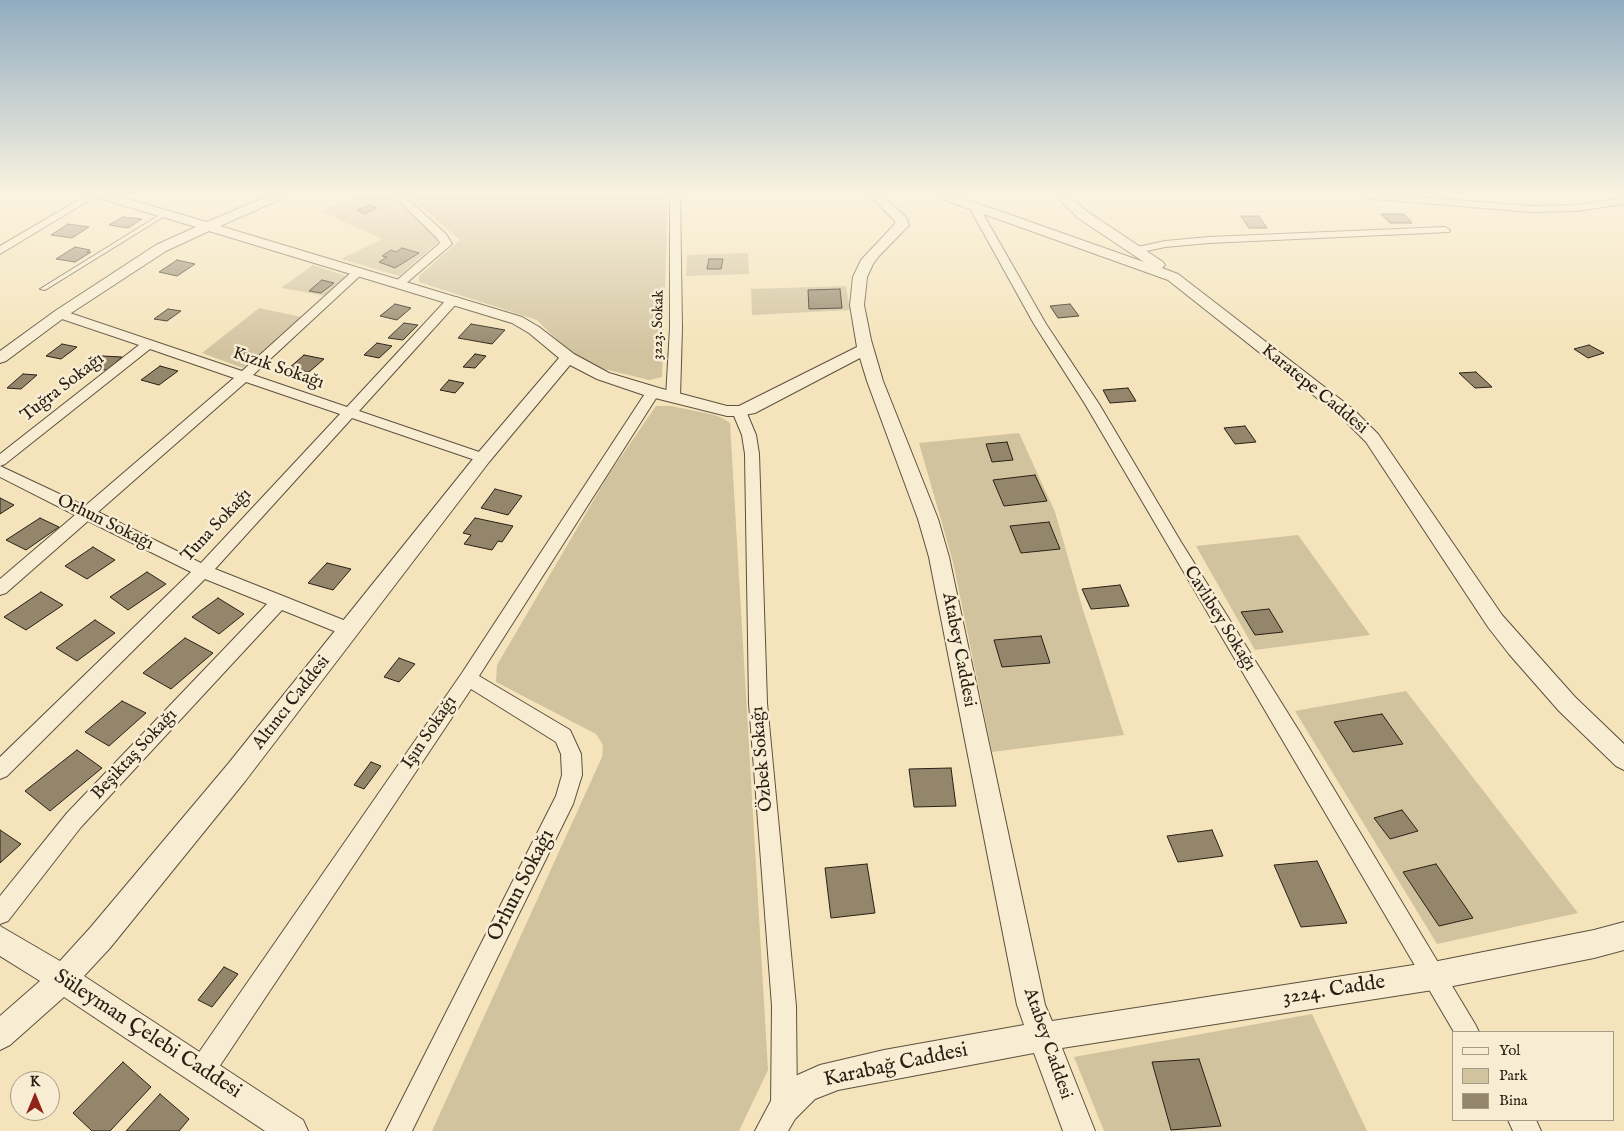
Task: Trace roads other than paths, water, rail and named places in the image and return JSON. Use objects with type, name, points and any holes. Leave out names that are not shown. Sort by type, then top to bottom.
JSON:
[{"type":"street","points":[[0,358],[60,314],[161,248]]},
{"type":"street","points":[[281,248],[517,320],[534,330],[568,357],[603,376],[713,408],[739,411],[749,408],[866,349]]},
{"type":"street","points":[[400,283],[442,248]]},
{"type":"street","name":"3223. Sokak","points":[[673,397],[676,328],[675,248]]},
{"type":"street","name":"Atabey Caddesi","points":[[879,248],[866,263],[860,277],[857,305],[866,349],[894,434],[928,519],[939,557],[949,599],[1022,970],[1042,1037],[1079,1131]]},
{"type":"street","name":"Cavlıbey Sokağı","points":[[996,248],[1040,324],[1092,404],[1175,546],[1292,737],[1432,976],[1466,1031]]},
{"type":"street","name":"Karatepe Caddesi","points":[[1091,248],[1173,277],[1365,429],[1495,621],[1566,704],[1624,759]]},
{"type":"street","points":[[1134,248],[1173,277]]},
{"type":"street","points":[[1137,250],[1149,248]]},
{"type":"street","points":[[0,589],[243,377],[359,271]]},
{"type":"street","name":"Tuna Sokağı","points":[[0,770],[203,571],[453,300]]},
{"type":"street","name":"Kızık Sokağı","points":[[60,314],[483,458]]},
{"type":"street","name":"Tuğra Sokağı","points":[[0,461],[149,344]]},
{"type":"street","name":"Altıncı Caddesi","points":[[0,1035],[63,978],[100,938],[225,787],[483,458],[568,357]]},
{"type":"street","name":"Işın Sokağı","points":[[202,1070],[468,678],[653,392]]},
{"type":"street","name":"Özbek Sokağı","points":[[739,411],[749,435],[752,454],[758,703],[784,1006],[777,1119]]},
{"type":"street","name":"Orhun Sokağı","points":[[0,471],[203,571],[278,603],[350,630]]},
{"type":"street","name":"Beşiktaş Sokağı","points":[[0,913],[74,820],[278,603]]},
{"type":"street","name":"Orhun Sokağı","points":[[399,1131],[566,798],[572,775],[571,754],[563,736],[468,678]]},
{"type":"street","name":"3224. Cadde","points":[[1042,1037],[1432,976],[1594,944],[1624,936]]},
{"type":"street","name":"Süleyman Çelebi Caddesi","points":[[0,940],[63,978],[292,1131]]},
{"type":"street","name":"Karabağ Caddesi","points":[[777,1119],[804,1088],[820,1080],[884,1064],[1042,1037]]},
{"type":"lane","points":[[43,289],[110,248]]}]
